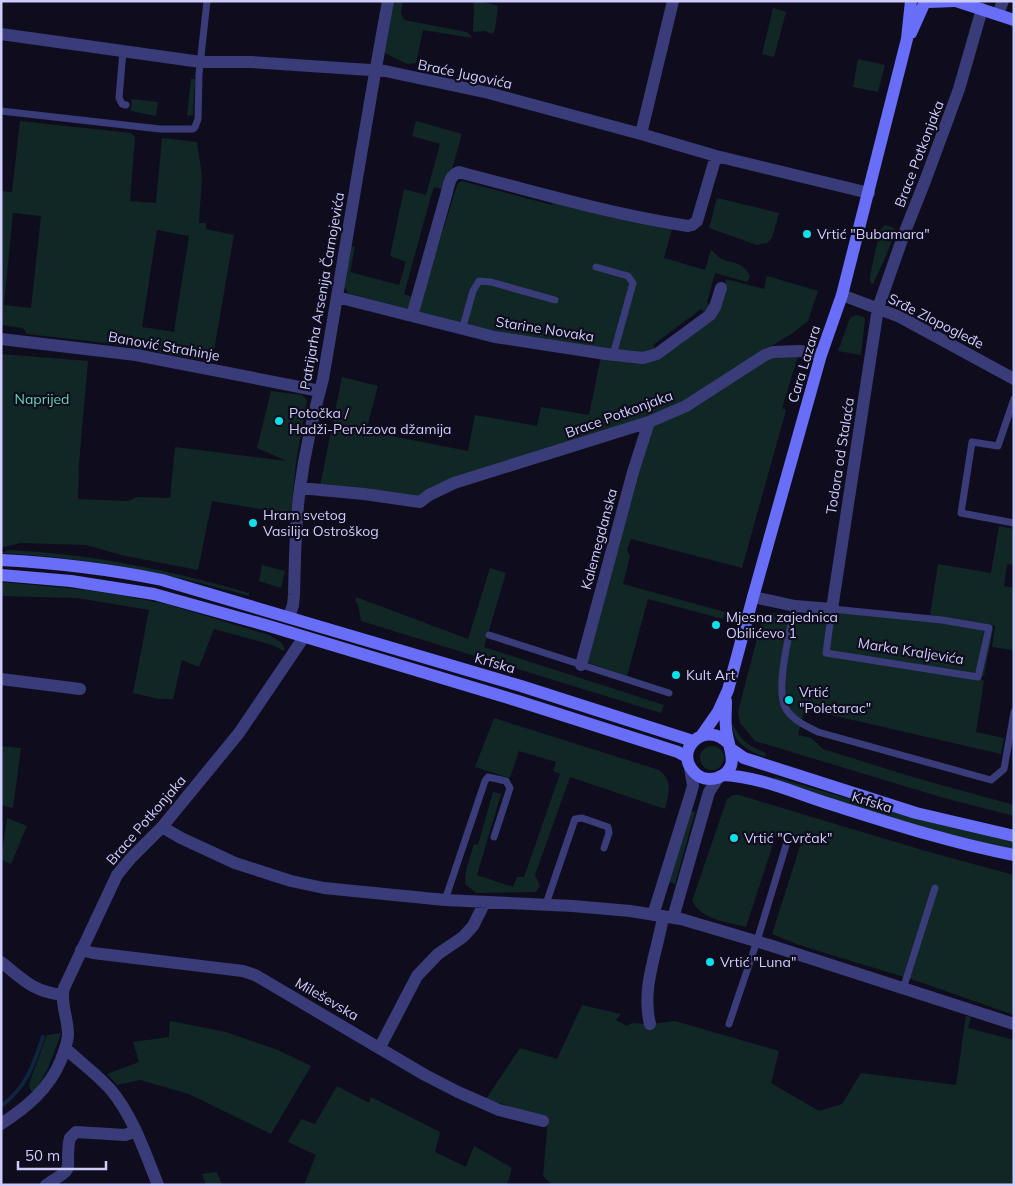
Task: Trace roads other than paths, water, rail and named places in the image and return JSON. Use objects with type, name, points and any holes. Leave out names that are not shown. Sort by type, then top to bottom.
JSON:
[{"type":"main road","name":"Cara Lazara","points":[[697,738],[718,712],[726,697],[752,597],[821,355],[842,295],[907,40],[911,1]]},
{"type":"main road","points":[[925,2],[955,1],[1014,20]]},
{"type":"main road","name":"Cara Lazara","points":[[907,40],[925,2]]},
{"type":"main road","name":"Krfska","points":[[1,560],[117,570],[162,580],[697,738]]},
{"type":"main road","points":[[1,575],[71,581],[154,594],[269,626],[534,706],[678,752],[689,762],[698,776],[703,778],[708,779],[721,776],[730,765],[732,755],[730,746],[720,736],[714,734],[697,738],[688,752],[689,762]]},
{"type":"main road","name":"Cara Lazara","points":[[726,697],[726,729],[730,746]]},
{"type":"main road","name":"Krfska","points":[[730,746],[744,758],[916,813],[1014,836]]},
{"type":"main road","name":"Krfska","points":[[721,776],[741,776],[762,781],[883,821],[1014,855]]},
{"type":"street","name":"Patrijarha Arsenija Čarnojevića","points":[[289,617],[294,595],[300,488],[337,297],[388,1]]},
{"type":"street","points":[[641,134],[673,1]]},
{"type":"street","points":[[998,14],[1003,1]]},
{"type":"street","name":"Brace Potkonjaka","points":[[878,308],[896,255],[959,89],[982,9]]},
{"type":"street","name":"Braće Jugovića","points":[[1,34],[201,62],[251,62],[375,70],[489,93],[716,156],[868,193]]},
{"type":"street","points":[[412,316],[453,175],[459,172],[599,208],[688,226],[697,221],[716,156]]},
{"type":"street","name":"Starine Novaka","points":[[337,297],[462,330],[512,340],[643,358],[657,354],[710,315],[715,307],[721,288]]},
{"type":"street","name":"Srđe Zlopogleđe","points":[[842,295],[878,308],[931,333],[1014,380]]},
{"type":"street","name":"Todora od Stalaća","points":[[832,609],[878,308]]},
{"type":"street","name":"Banović Strahinje","points":[[1,339],[154,358],[320,390]]},
{"type":"street","name":"Brace Potkonjaka","points":[[300,488],[420,502],[454,483],[649,422],[686,406],[765,356],[782,351],[800,351],[821,355]]},
{"type":"street","name":"Kalemegdanska","points":[[581,665],[633,472],[649,422]]},
{"type":"street","name":"Marka Kraljevića","points":[[752,597],[795,606],[832,609]]},
{"type":"street","points":[[269,626],[285,636],[291,644],[289,660]]},
{"type":"street","name":"Brace Potkonjaka","points":[[62,995],[116,875],[162,827],[239,732],[304,637]]},
{"type":"street","points":[[1,679],[80,689]]},
{"type":"street","points":[[650,1024],[646,1002],[648,982],[693,785],[689,762]]},
{"type":"street","points":[[663,916],[709,792],[721,776]]},
{"type":"street","points":[[162,827],[235,863],[291,880],[349,891],[446,900],[546,904],[663,916],[757,941],[1014,1024]]},
{"type":"street","points":[[380,1047],[417,976],[438,954],[463,937],[473,926],[485,902]]},
{"type":"street","name":"Mileševska","points":[[81,950],[243,971],[255,975],[458,1092],[499,1110],[542,1122]]},
{"type":"street","points":[[1,962],[24,981],[40,991],[62,995],[68,1033],[66,1048],[55,1072],[38,1095],[1,1124]]},
{"type":"street","points":[[66,1048],[111,1090],[136,1131],[158,1185]]},
{"type":"street","points":[[46,1185],[64,1174],[69,1168],[69,1142],[76,1132],[125,1135],[136,1131]]},
{"type":"lane","points":[[1,111],[160,129],[193,129],[198,119],[207,1]]},
{"type":"lane","points":[[123,51],[119,98],[122,104],[126,105]]},
{"type":"lane","points":[[596,267],[628,276],[633,283],[613,355]]},
{"type":"lane","points":[[462,330],[473,291],[479,281],[491,282],[555,300]]},
{"type":"lane","points":[[1014,399],[998,446],[972,442],[961,513],[1014,523]]},
{"type":"lane","points":[[795,606],[781,687],[785,706],[790,713],[800,723],[818,732],[991,780],[1004,769],[1014,712]]},
{"type":"lane","name":"Marka Kraljevića","points":[[832,609],[942,620],[989,628],[978,676],[826,653],[832,609]]},
{"type":"lane","points":[[489,635],[669,693]]},
{"type":"lane","points":[[446,900],[485,780],[488,777],[506,782],[510,788],[494,837]]},
{"type":"lane","points":[[546,904],[575,819],[582,818],[608,827],[609,833],[604,848]]},
{"type":"lane","points":[[729,1024],[787,842]]},
{"type":"lane","points":[[903,989],[935,888]]},
{"type":"waterway","points":[[1,1106],[17,1092],[28,1076],[43,1037]]},
{"type":"place","name":"Vrtić \"Bubamara\"","points":[[807,234]]},
{"type":"place","name":"Potočka / Hadži-Pervizova džamija","points":[[279,421]]},
{"type":"place","name":"Hram svetog Vasilija Ostroškog","points":[[253,523]]},
{"type":"place","name":"Mjesna zajednica Obilićevo 1","points":[[716,625]]},
{"type":"place","name":"Kult Art","points":[[676,675]]},
{"type":"place","name":"Vrtić \"Poletarac\"","points":[[789,700]]},
{"type":"place","name":"Vrtić \"Cvrčak\"","points":[[734,838]]},
{"type":"place","name":"Vrtić \"Luna\"","points":[[710,962]]},
{"type":"park label","name":"Naprijed","points":[[42,399]]}]
